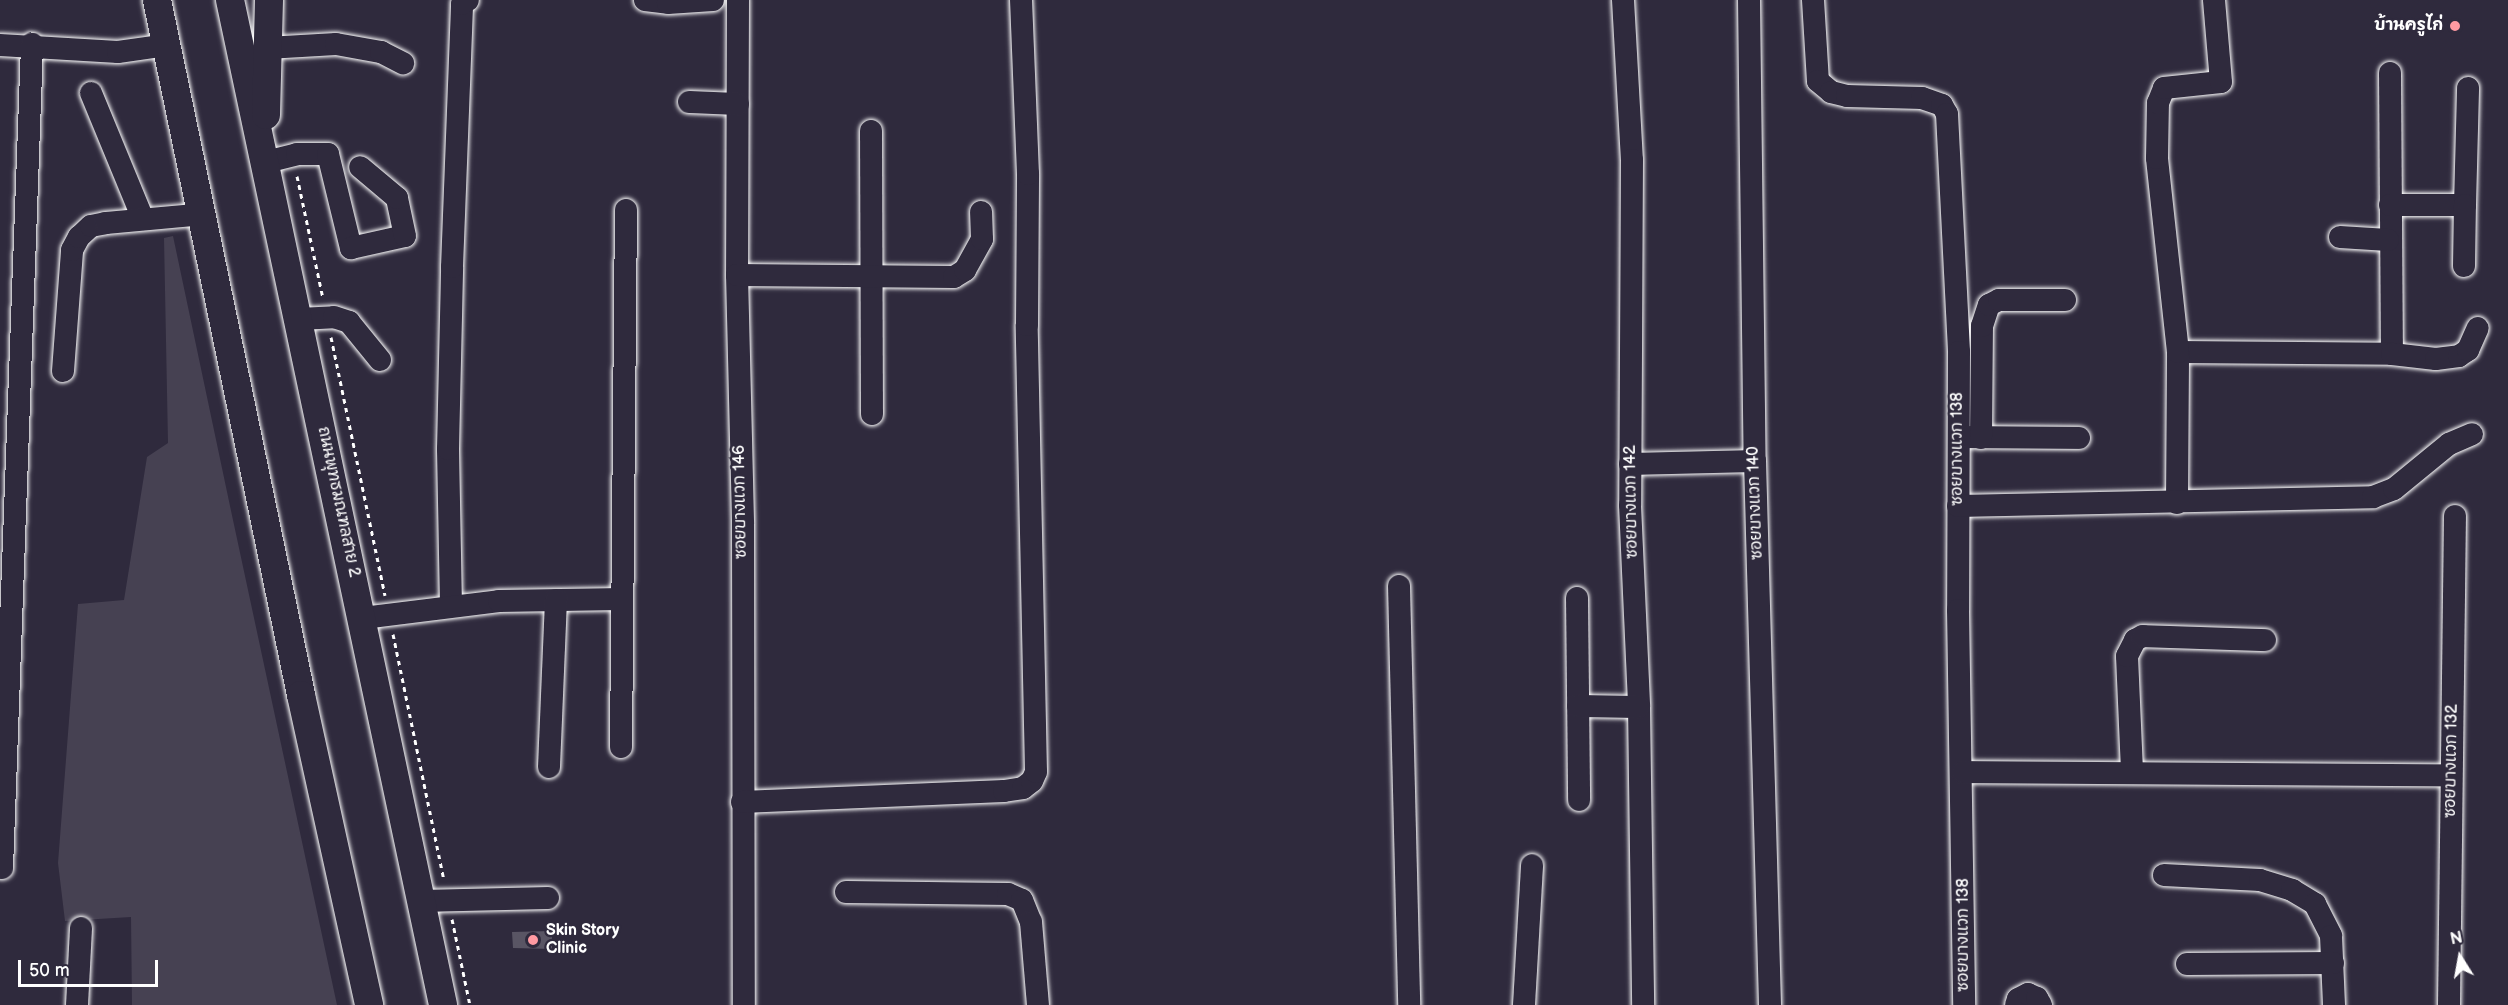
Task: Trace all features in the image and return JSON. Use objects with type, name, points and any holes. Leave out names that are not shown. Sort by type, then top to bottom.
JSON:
[{"type":"main road","points":[[157,0],[204,214],[301,695],[369,1005]]},
{"type":"main road","name":"ถนนพุทธมณฑลสาย 2","points":[[230,0],[298,319],[376,616],[435,900],[443,1005]]},
{"type":"main road","points":[[266,162],[269,0]]},
{"type":"street","points":[[451,606],[448,449],[453,244],[462,4],[468,0]]},
{"type":"street","points":[[645,0],[668,3],[713,0]]},
{"type":"street","name":"ซอยบางแวก 146","points":[[738,0],[737,275],[742,524],[744,1005]]},
{"type":"street","points":[[742,802],[1004,791],[1023,788],[1032,781],[1036,772],[1027,325],[1028,174],[1021,0]]},
{"type":"street","name":"ซอยบางแวก 142","points":[[1623,0],[1634,242],[1630,464],[1639,707],[1642,1005]]},
{"type":"street","name":"ซอยบางแวก 140","points":[[1749,0],[1755,461],[1770,1005]]},
{"type":"street","name":"ซอยบางแวก 138","points":[[1813,0],[1818,81],[1831,92],[1847,96],[1923,98],[1942,105],[1947,114],[1970,437],[1958,506],[1963,772],[1964,1005]]},
{"type":"street","points":[[2177,503],[2178,352],[2157,158],[2158,103],[2164,88],[2222,82],[2214,0]]},
{"type":"street","points":[[2,868],[32,44]]},
{"type":"street","points":[[0,45],[32,44],[118,52],[167,45]]},
{"type":"street","points":[[267,48],[336,44],[381,52],[403,63]]},
{"type":"street","points":[[2390,73],[2388,240],[2394,293],[2392,354]]},
{"type":"street","points":[[2464,266],[2469,88]]},
{"type":"street","points":[[91,93],[143,219]]},
{"type":"street","points":[[689,102],[738,104]]},
{"type":"street","points":[[871,130],[872,414]]},
{"type":"street","points":[[266,162],[293,155],[328,154],[351,248],[405,236],[398,198],[360,167]]},
{"type":"street","points":[[2390,205],[2465,205]]},
{"type":"street","points":[[621,747],[626,210]]},
{"type":"street","points":[[737,275],[942,279],[962,273],[982,239],[981,212]]},
{"type":"street","points":[[63,371],[72,250],[79,237],[91,226],[204,214]]},
{"type":"street","points":[[2340,237],[2388,240]]},
{"type":"street","points":[[2065,300],[2000,300],[1989,305],[1982,326],[1970,437],[2079,438]]},
{"type":"street","points":[[298,319],[327,317],[349,322],[380,360]]},
{"type":"street","points":[[2178,352],[2392,354],[2436,359],[2459,356],[2474,344],[2478,328]]},
{"type":"street","points":[[1958,506],[2177,503],[2373,496],[2394,489],[2450,444],[2472,434]]},
{"type":"street","points":[[1630,464],[1755,461]]},
{"type":"street","name":"ซอยบางแวก 132","points":[[2449,1005],[2455,516]]},
{"type":"street","points":[[1399,586],[1408,1005]]},
{"type":"street","points":[[1577,597],[1580,800]]},
{"type":"street","points":[[376,616],[451,606],[622,599]]},
{"type":"street","points":[[549,767],[556,600]]},
{"type":"street","points":[[2132,771],[2127,656],[2135,640],[2143,636],[2265,640]]},
{"type":"street","points":[[1578,706],[1639,707]]},
{"type":"street","points":[[1963,772],[2132,771],[2451,775]]},
{"type":"street","points":[[1524,1005],[1532,865]]},
{"type":"street","points":[[2164,875],[2260,880],[2305,896],[2324,917],[2333,963],[2334,1005]]},
{"type":"street","points":[[846,892],[1008,894],[1022,900],[1030,922],[1038,1005]]},
{"type":"street","points":[[435,900],[548,898]]},
{"type":"street","points":[[77,1005],[81,928]]},
{"type":"street","points":[[2187,964],[2333,963]]},
{"type":"street","points":[[2016,1005],[2018,999],[2028,994],[2037,998],[2041,1005]]},
{"type":"path","points":[[293,155],[327,317],[376,616],[435,900],[470,1005]]},
{"type":"shaded area","points":[[173,236],[337,1005],[132,1005],[131,917],[65,921],[58,863],[78,604],[124,600],[147,457],[168,443],[164,238]]},
{"type":"building","name":"Skin Story Clinic","points":[[552,931],[552,949],[513,948],[512,932]]},
{"type":"place","name":"บ้านครูไก่","points":[[2455,26]]},
{"type":"place","name":"Skin Story Clinic","points":[[533,940]]}]
